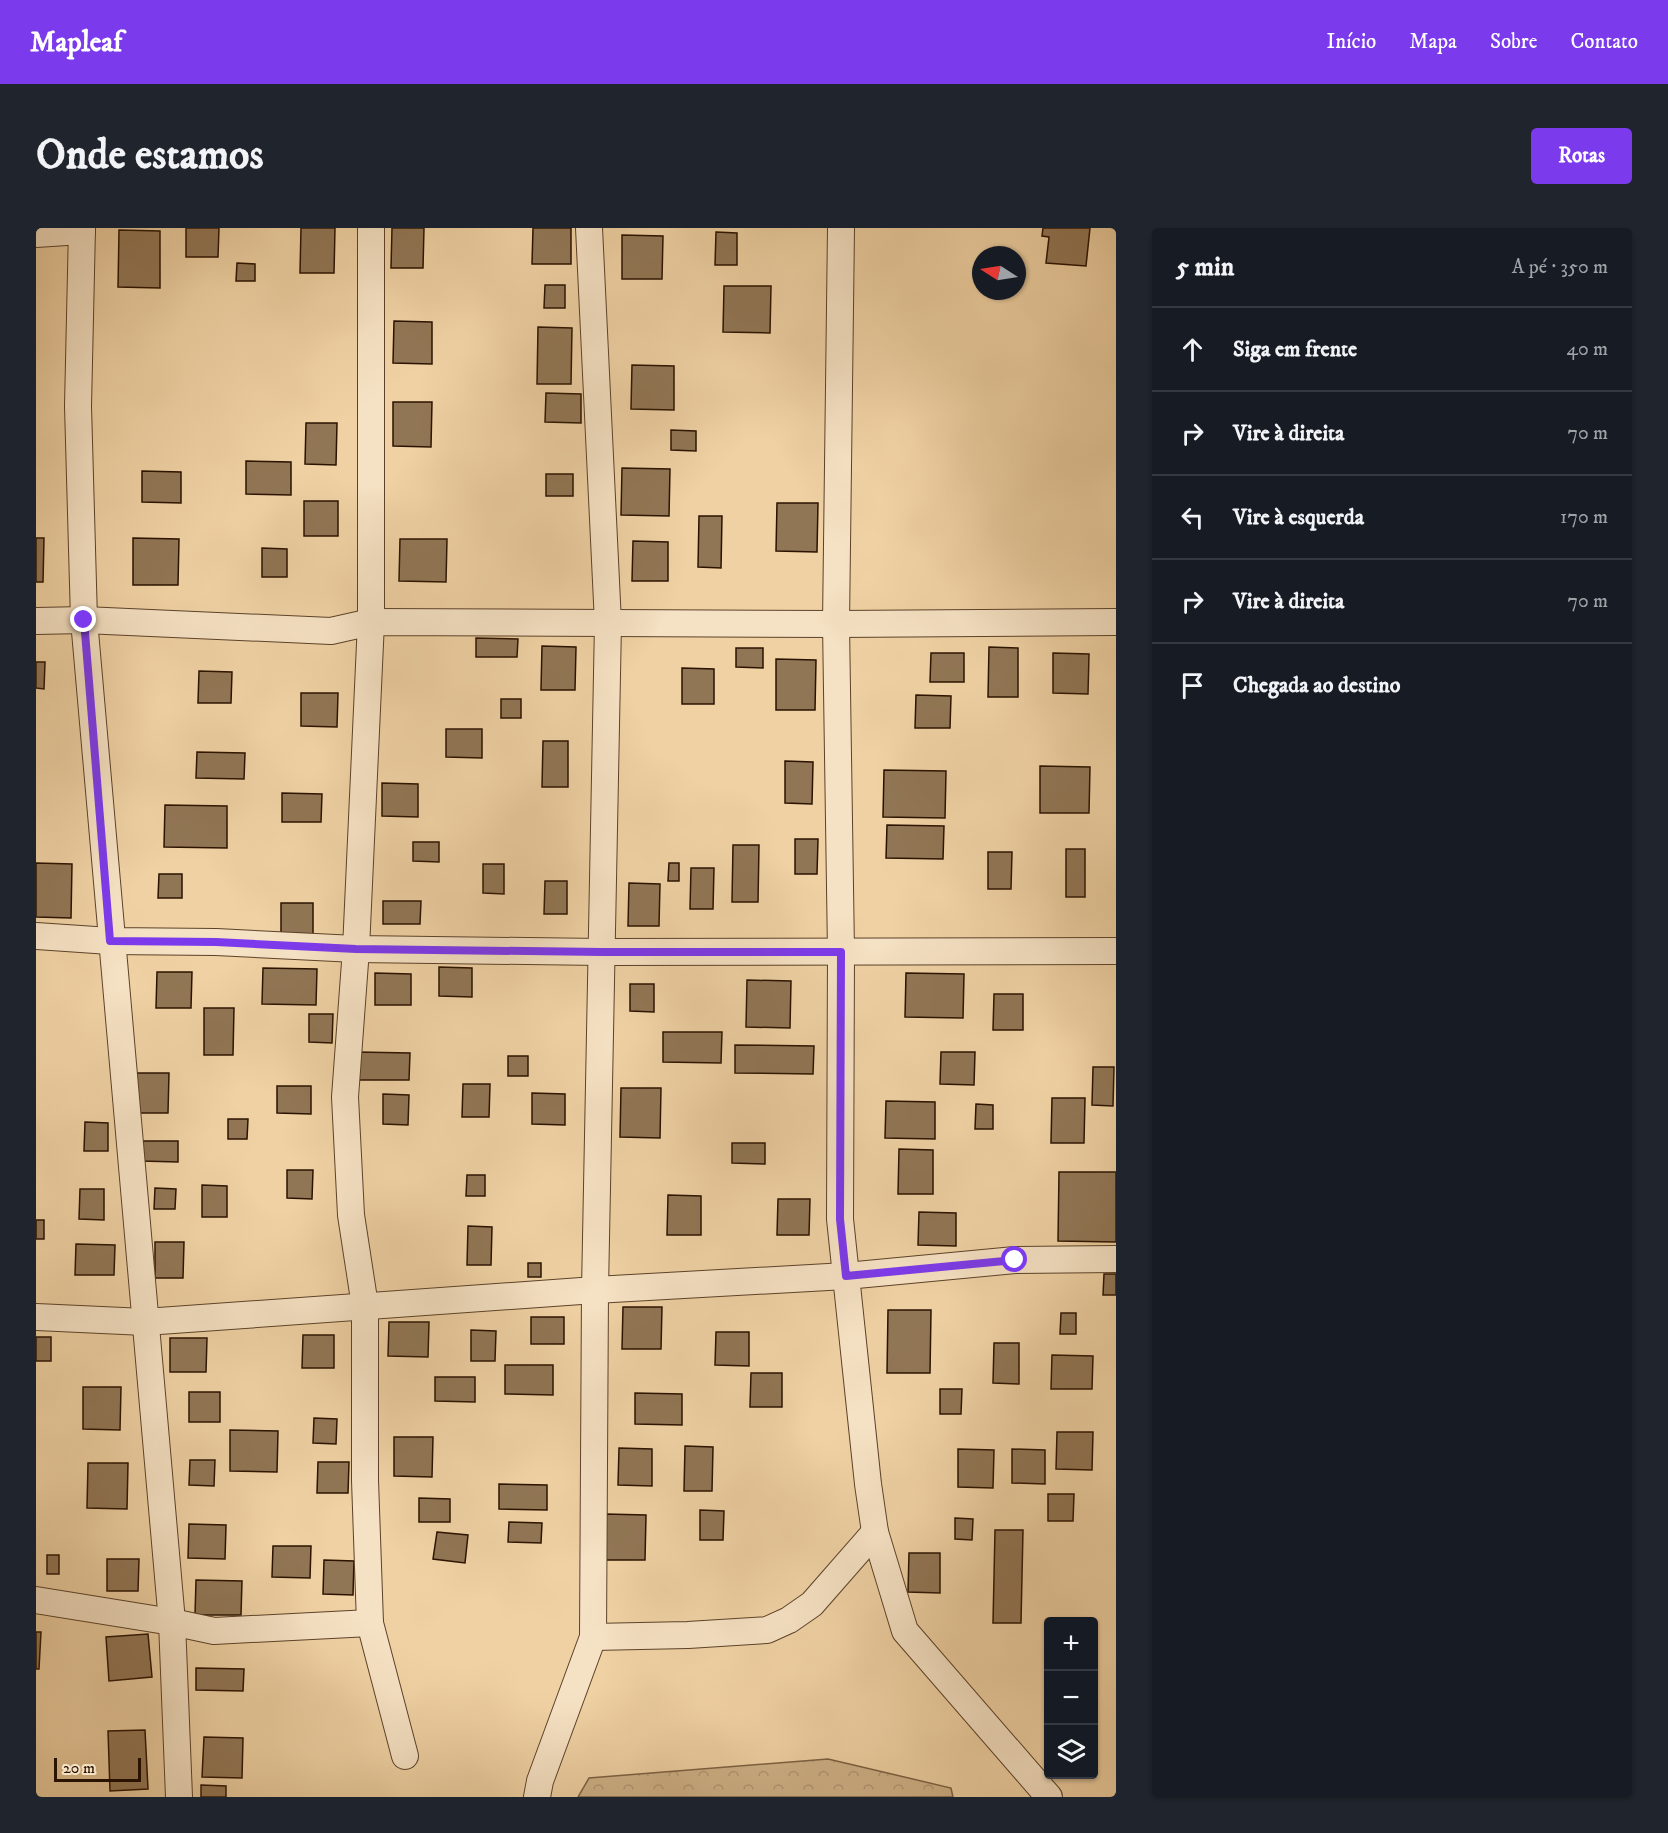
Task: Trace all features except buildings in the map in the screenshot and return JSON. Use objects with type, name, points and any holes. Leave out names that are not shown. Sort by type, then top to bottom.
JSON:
[{"type":"street","points":[[371,228],[372,622],[356,949],[345,1097],[351,1215],[365,1306],[364,1480],[370,1623],[405,1756]]},
{"type":"street","points":[[537,1797],[540,1781],[593,1637],[595,1290],[608,623],[589,228]]},
{"type":"street","points":[[841,228],[836,624],[841,952],[840,1219],[875,1532],[906,1631],[1049,1797]]},
{"type":"street","points":[[36,234],[82,230],[78,406],[84,620],[110,941],[172,1622],[179,1797]]},
{"type":"street","points":[[36,621],[84,620],[331,631],[372,622],[836,624],[1116,622]]},
{"type":"street","points":[[36,936],[110,941],[216,942],[356,949],[602,952],[1116,951]]},
{"type":"street","points":[[36,1317],[145,1322],[595,1290],[846,1276],[1015,1260],[1116,1258]]},
{"type":"street","points":[[593,1637],[688,1635],[767,1630],[789,1620],[812,1604],[875,1532]]},
{"type":"street","points":[[36,1600],[214,1631],[370,1623]]},
{"type":"green space","points":[[828,1759],[951,1788],[953,1797],[578,1797],[589,1778]]},
{"type":"route","points":[[84,620],[110,941],[216,942],[356,949],[841,952],[840,1219],[846,1276],[1015,1260]]}]
